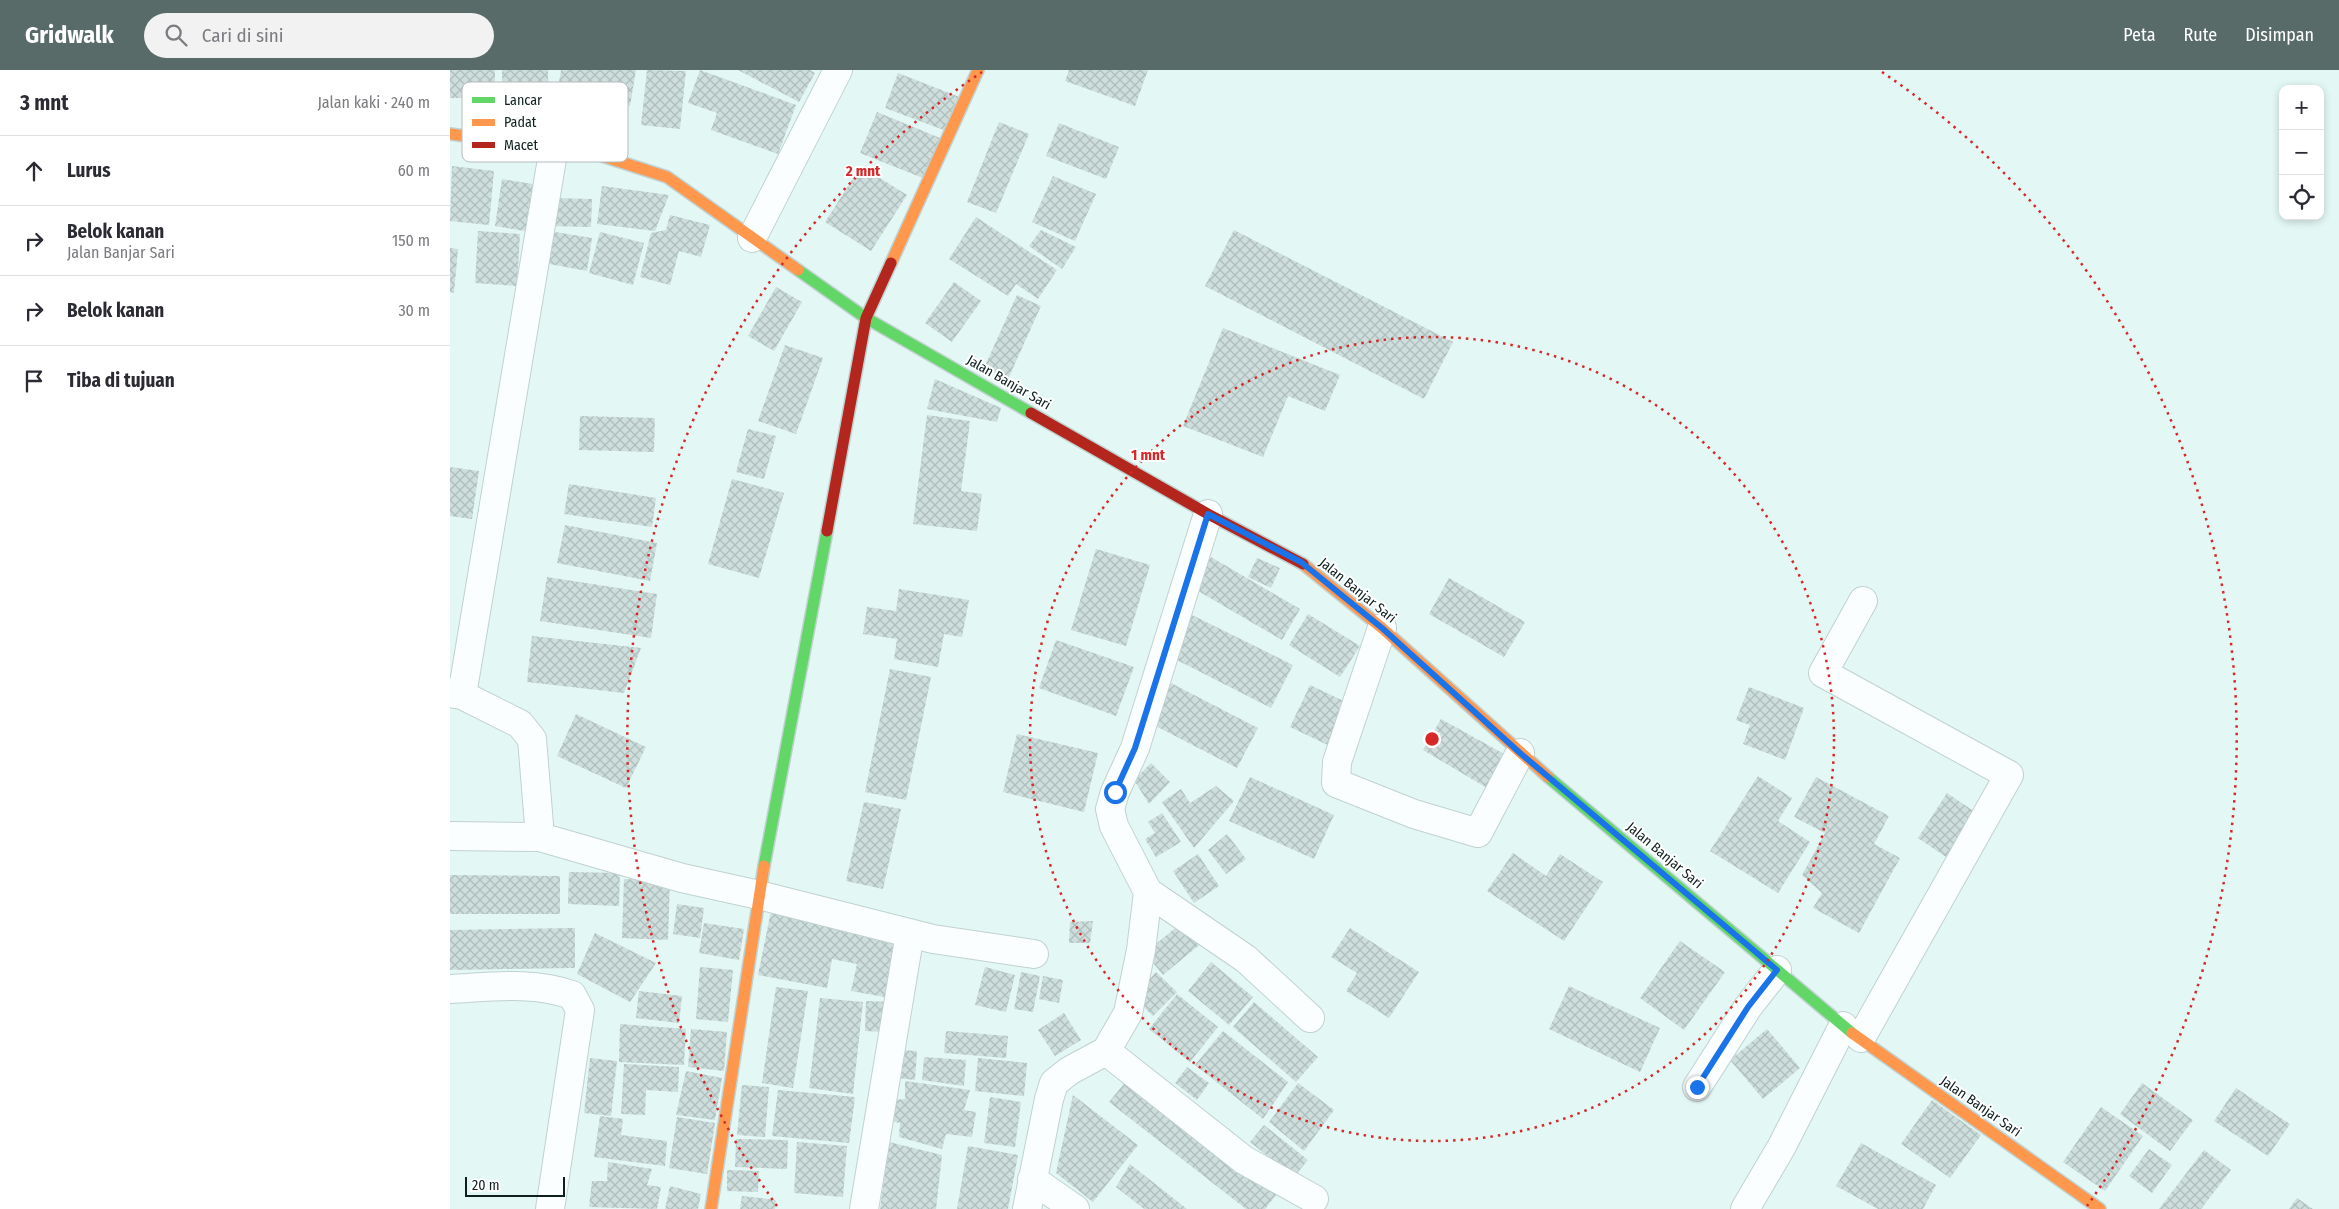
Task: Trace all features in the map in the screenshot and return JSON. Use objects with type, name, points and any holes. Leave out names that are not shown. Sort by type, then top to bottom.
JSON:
[{"type":"street","points":[[752,238],[838,70]]},
{"type":"street","points":[[711,1209],[759,895],[866,318],[978,70]]},
{"type":"street","points":[[540,837],[532,739],[520,724],[456,694],[551,162]]},
{"type":"street","name":"Jalan Banjar Sari","points":[[621,162],[668,177],[866,318],[1208,514],[1301,562],[1382,628],[1520,753],[1852,1032],[2100,1209]]},
{"type":"street","points":[[1208,514],[1135,748],[1115,792],[1110,809],[1114,826],[1148,892],[1246,959],[1310,1018]]},
{"type":"street","points":[[1745,1209],[2009,775],[1823,673],[1863,601]]},
{"type":"street","points":[[1382,628],[1337,762],[1336,783],[1414,814],[1478,833],[1520,753]]},
{"type":"street","points":[[450,836],[540,837],[682,878],[759,895],[933,940],[1034,954]]},
{"type":"street","points":[[1027,1209],[1049,1098],[1054,1083],[1069,1071],[1106,1051],[1128,1013],[1141,950],[1148,892]]},
{"type":"street","points":[[864,1209],[910,933]]},
{"type":"street","points":[[1697,1087],[1748,1007],[1777,970]]},
{"type":"street","points":[[450,989],[535,986],[553,988],[572,994],[580,1010],[550,1209]]},
{"type":"street","points":[[1106,1051],[1244,1160],[1314,1199]]},
{"type":"street","points":[[1032,1179],[1075,1209]]},
{"type":"building","points":[[450,70],[495,70],[495,82],[462,82],[462,98],[450,98]]},
{"type":"building","points":[[502,70],[548,70],[548,82],[502,82]]},
{"type":"building","points":[[561,70],[636,70],[630,106],[628,106],[628,82],[559,82]]},
{"type":"building","points":[[647,70],[686,71],[680,129],[641,125]]},
{"type":"building","points":[[700,70],[796,105],[778,154],[711,130],[717,113],[688,103]]},
{"type":"building","points":[[738,70],[810,70],[815,73],[799,102]]},
{"type":"building","points":[[1069,70],[1148,70],[1135,106],[1065,81]]},
{"type":"building","points":[[898,73],[962,98],[949,132],[885,108]]},
{"type":"building","points":[[877,112],[945,140],[928,180],[860,153]]},
{"type":"building","points":[[999,122],[1029,134],[996,213],[967,202]]},
{"type":"building","points":[[1059,123],[1119,147],[1106,179],[1046,156]]},
{"type":"building","points":[[452,166],[494,171],[489,225],[450,221]]},
{"type":"building","points":[[861,166],[907,195],[871,251],[825,222]]},
{"type":"building","points":[[1053,176],[1096,194],[1075,241],[1032,222]]},
{"type":"building","points":[[502,179],[539,185],[531,232],[495,226]]},
{"type":"building","points":[[602,186],[669,195],[655,231],[597,224]]},
{"type":"building","points":[[550,198],[592,199],[591,227],[549,226]]},
{"type":"building","points":[[670,215],[710,225],[701,257],[679,251],[670,285],[640,277],[651,233],[666,230]]},
{"type":"building","points":[[976,217],[1057,270],[1038,299],[1016,284],[1008,296],[949,259]]},
{"type":"building","points":[[1041,230],[1076,247],[1062,269],[1029,246]]},
{"type":"building","points":[[1234,230],[1453,342],[1424,399],[1205,286]]},
{"type":"building","points":[[478,231],[520,234],[517,286],[475,283]]},
{"type":"building","points":[[549,231],[592,238],[587,271],[544,263]]},
{"type":"building","points":[[600,232],[644,243],[633,285],[589,273]]},
{"type":"building","points":[[450,248],[458,249],[454,293],[450,292]]},
{"type":"building","points":[[954,282],[981,301],[952,342],[925,323]]},
{"type":"building","points":[[776,287],[802,302],[774,351],[748,336]]},
{"type":"building","points":[[1017,295],[1041,306],[1008,379],[984,368]]},
{"type":"building","points":[[1223,328],[1340,375],[1325,411],[1288,396],[1263,457],[1183,426]]},
{"type":"building","points":[[785,345],[823,358],[796,434],[758,421]]},
{"type":"building","points":[[935,379],[1001,408],[997,422],[927,409]]},
{"type":"building","points":[[927,415],[970,421],[961,491],[982,494],[977,531],[913,524]]},
{"type":"building","points":[[580,416],[655,418],[654,452],[579,450]]},
{"type":"building","points":[[748,429],[776,436],[764,479],[736,472]]},
{"type":"building","points":[[450,467],[479,471],[472,519],[450,516]]},
{"type":"building","points":[[732,479],[784,493],[759,578],[708,564]]},
{"type":"building","points":[[569,484],[656,498],[652,527],[564,514]]},
{"type":"building","points":[[565,525],[657,543],[650,581],[557,563]]},
{"type":"building","points":[[1096,549],[1150,565],[1126,646],[1071,630]]},
{"type":"building","points":[[1211,557],[1300,609],[1282,640],[1193,588]]},
{"type":"building","points":[[1257,558],[1280,568],[1271,588],[1248,577]]},
{"type":"building","points":[[547,577],[657,594],[651,638],[540,621]]},
{"type":"building","points":[[1449,578],[1525,622],[1504,657],[1429,614]]},
{"type":"building","points":[[899,589],[969,600],[962,637],[944,634],[938,667],[894,659],[897,639],[863,634],[867,607],[896,611]]},
{"type":"building","points":[[1190,614],[1293,665],[1271,708],[1169,656]]},
{"type":"building","points":[[1308,614],[1360,646],[1340,677],[1289,645]]},
{"type":"building","points":[[532,636],[641,648],[624,693],[527,682]]},
{"type":"building","points":[[1056,640],[1134,667],[1116,716],[1039,688]]},
{"type":"building","points":[[890,669],[931,677],[906,800],[865,792]]},
{"type":"building","points":[[1169,682],[1258,728],[1237,768],[1148,722]]},
{"type":"building","points":[[1310,685],[1354,706],[1334,748],[1290,727]]},
{"type":"building","points":[[1749,687],[1804,708],[1785,760],[1743,744],[1750,725],[1736,720]]},
{"type":"building","points":[[576,714],[646,747],[626,788],[557,756]]},
{"type":"building","points":[[1441,719],[1506,755],[1487,788],[1423,750]]},
{"type":"building","points":[[1017,734],[1098,753],[1084,812],[1003,792]]},
{"type":"building","points":[[1151,763],[1170,782],[1149,804],[1134,780]]},
{"type":"building","points":[[1758,776],[1792,798],[1778,821],[1810,842],[1778,893],[1710,851]]},
{"type":"building","points":[[1250,777],[1334,815],[1314,859],[1229,821]]},
{"type":"building","points":[[1816,777],[1889,816],[1874,844],[1900,858],[1859,933],[1813,908],[1822,893],[1802,875],[1825,833],[1794,817]]},
{"type":"building","points":[[1216,786],[1234,801],[1194,848],[1162,802],[1181,789],[1190,803]]},
{"type":"building","points":[[1947,793],[1975,812],[1946,857],[1918,838]]},
{"type":"building","points":[[864,802],[901,809],[883,889],[846,881]]},
{"type":"building","points":[[1162,813],[1181,842],[1156,857],[1145,839],[1155,833],[1148,822]]},
{"type":"building","points":[[1227,834],[1246,859],[1226,874],[1208,850]]},
{"type":"building","points":[[1513,853],[1546,876],[1560,854],[1603,882],[1564,941],[1487,891]]},
{"type":"building","points":[[1198,854],[1219,886],[1194,903],[1173,871]]},
{"type":"building","points":[[569,872],[620,873],[619,906],[568,904]]},
{"type":"building","points":[[450,875],[560,876],[560,914],[450,914]]},
{"type":"building","points":[[624,879],[670,881],[668,940],[622,938]]},
{"type":"building","points":[[677,904],[704,908],[700,938],[673,934]]},
{"type":"building","points":[[771,911],[903,936],[890,998],[851,991],[857,964],[832,959],[827,988],[758,975]]},
{"type":"building","points":[[1186,919],[1204,941],[1163,975],[1145,953]]},
{"type":"building","points":[[1093,921],[1090,943],[1069,943],[1070,922]]},
{"type":"building","points":[[704,923],[744,929],[739,960],[699,953]]},
{"type":"building","points":[[575,928],[575,968],[450,970],[450,930]]},
{"type":"building","points":[[1350,928],[1419,972],[1389,1018],[1346,991],[1357,973],[1331,957]]},
{"type":"building","points":[[595,933],[656,963],[630,1002],[577,974]]},
{"type":"building","points":[[1680,941],[1725,972],[1684,1030],[1640,998]]},
{"type":"building","points":[[1211,962],[1253,997],[1229,1025],[1188,991]]},
{"type":"building","points":[[700,967],[733,970],[728,1022],[696,1019]]},
{"type":"building","points":[[985,967],[1015,975],[1006,1012],[975,1005]]},
{"type":"building","points":[[1021,972],[1040,976],[1033,1012],[1014,1009]]},
{"type":"building","points":[[1156,972],[1177,992],[1153,1016],[1133,997]]},
{"type":"building","points":[[1043,976],[1063,980],[1059,1003],[1039,999]]},
{"type":"building","points":[[1569,986],[1660,1028],[1640,1072],[1549,1029]]},
{"type":"building","points":[[776,987],[808,991],[793,1088],[762,1083]]},
{"type":"building","points":[[639,991],[682,996],[679,1023],[636,1018]]},
{"type":"building","points":[[1177,994],[1218,1027],[1190,1062],[1149,1029]]},
{"type":"building","points":[[820,998],[863,1002],[853,1094],[809,1088]]},
{"type":"building","points":[[866,1001],[889,1002],[887,1032],[865,1031]]},
{"type":"building","points":[[1254,1002],[1318,1057],[1296,1082],[1233,1027]]},
{"type":"building","points":[[1064,1013],[1081,1040],[1055,1056],[1038,1030]]},
{"type":"building","points":[[620,1024],[686,1029],[684,1065],[619,1062]]},
{"type":"building","points":[[691,1029],[727,1032],[724,1071],[688,1067]]},
{"type":"building","points":[[1767,1029],[1800,1068],[1763,1099],[1730,1060]]},
{"type":"building","points":[[946,1031],[1008,1036],[1006,1058],[944,1053]]},
{"type":"building","points":[[1223,1031],[1288,1082],[1263,1119],[1195,1065]]},
{"type":"building","points":[[899,1050],[917,1051],[915,1080],[897,1078]]},
{"type":"building","points":[[924,1057],[966,1060],[964,1086],[922,1080]]},
{"type":"building","points":[[590,1058],[617,1061],[611,1116],[584,1113]]},
{"type":"building","points":[[978,1058],[1027,1063],[1024,1096],[975,1091]]},
{"type":"building","points":[[624,1064],[679,1067],[678,1092],[646,1090],[645,1115],[621,1114]]},
{"type":"building","points":[[1187,1067],[1209,1083],[1197,1100],[1175,1083]]},
{"type":"building","points":[[686,1071],[722,1078],[715,1120],[676,1115]]},
{"type":"building","points":[[1127,1080],[1276,1195],[1265,1209],[1246,1209],[1109,1102]]},
{"type":"building","points":[[905,1081],[970,1090],[964,1110],[976,1112],[972,1137],[946,1134],[942,1149],[899,1137],[900,1123],[889,1121],[894,1100],[905,1099]]},
{"type":"building","points":[[1298,1083],[1334,1110],[1304,1151],[1269,1122]]},
{"type":"building","points":[[2142,1083],[2193,1120],[2170,1151],[2120,1114]]},
{"type":"building","points":[[742,1085],[769,1087],[765,1137],[737,1135]]},
{"type":"building","points":[[2236,1088],[2290,1124],[2268,1156],[2214,1121]]},
{"type":"building","points":[[778,1090],[855,1097],[849,1143],[772,1136]]},
{"type":"building","points":[[1073,1095],[1138,1145],[1093,1202],[1056,1173]]},
{"type":"building","points":[[990,1097],[1021,1102],[1015,1147],[984,1143]]},
{"type":"building","points":[[1932,1100],[1981,1135],[1950,1178],[1901,1144]]},
{"type":"building","points":[[2101,1107],[2143,1136],[2105,1191],[2063,1162]]},
{"type":"building","points":[[600,1116],[623,1119],[621,1135],[667,1141],[665,1166],[594,1157]]},
{"type":"building","points":[[677,1117],[715,1123],[707,1174],[669,1168]]},
{"type":"building","points":[[1264,1125],[1308,1160],[1294,1177],[1250,1142]]},
{"type":"building","points":[[736,1139],[788,1140],[787,1169],[735,1167]]},
{"type":"building","points":[[797,1142],[847,1146],[843,1197],[794,1193]]},
{"type":"building","points":[[889,1142],[942,1155],[936,1209],[880,1209]]},
{"type":"building","points":[[1861,1143],[1936,1185],[1923,1209],[1878,1209],[1836,1186]]},
{"type":"building","points":[[968,1146],[1018,1155],[1008,1209],[957,1209]]},
{"type":"building","points":[[2149,1149],[2172,1165],[2152,1193],[2129,1176]]},
{"type":"building","points":[[2204,1150],[2231,1170],[2201,1209],[2159,1209]]},
{"type":"building","points":[[608,1162],[652,1169],[647,1185],[661,1187],[657,1209],[589,1207],[592,1181],[607,1181]]},
{"type":"building","points":[[1130,1164],[1187,1209],[1144,1209],[1116,1187]]},
{"type":"building","points":[[727,1170],[759,1171],[758,1192],[727,1191]]},
{"type":"building","points":[[670,1186],[701,1194],[698,1209],[665,1209]]},
{"type":"building","points":[[742,1196],[776,1200],[775,1209],[740,1209]]},
{"type":"building","points":[[2297,1198],[2313,1209],[2289,1209]]},
{"type":"traffic: fast","points":[[798,270],[866,318],[1031,413]]},
{"type":"traffic: fast","points":[[764,866],[827,531]]},
{"type":"traffic: fast","points":[[1548,777],[1852,1033]]},
{"type":"traffic: slow","points":[[891,263],[978,70]]},
{"type":"traffic: slow","points":[[450,134],[462,136]]},
{"type":"traffic: slow","points":[[621,162],[667,177],[798,270]]},
{"type":"traffic: slow","points":[[1303,564],[1382,628],[1548,777]]},
{"type":"traffic: slow","points":[[711,1209],[764,866]]},
{"type":"traffic: slow","points":[[1852,1033],[2100,1209]]},
{"type":"traffic: jam","points":[[827,531],[866,318],[891,263]]},
{"type":"traffic: jam","points":[[1031,413],[1208,514],[1303,564]]},
{"type":"route","points":[[1115,792],[1135,748],[1208,514],[1301,562],[1382,628],[1520,753],[1777,970],[1748,1007],[1697,1087]]}]
